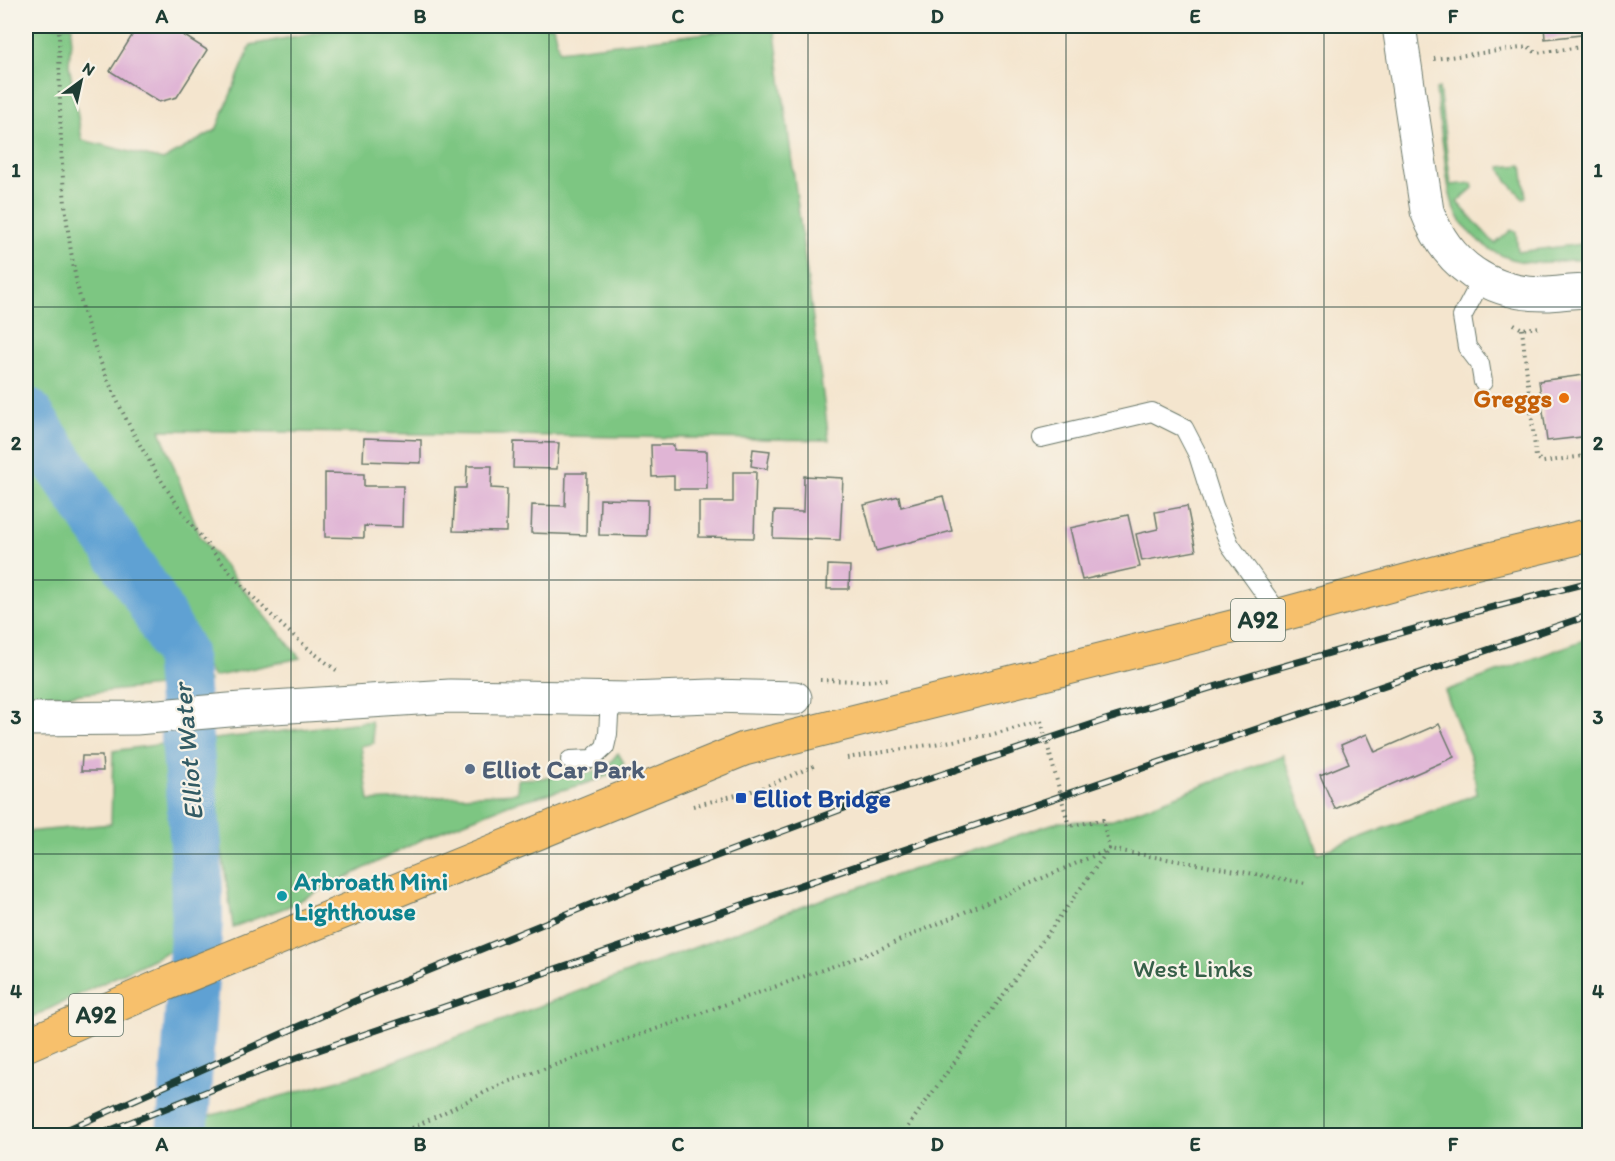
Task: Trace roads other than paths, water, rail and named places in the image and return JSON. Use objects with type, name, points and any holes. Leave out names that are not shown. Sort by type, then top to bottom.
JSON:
[{"type":"main road","name":"A92","points":[[26,1045],[166,984],[744,749],[1590,535]]},
{"type":"street","points":[[1399,26],[1426,211],[1443,244],[1461,264],[1482,279],[1512,291],[1547,294],[1590,291]]},
{"type":"street","points":[[26,719],[136,718],[450,696],[610,699],[711,696],[795,698]]},
{"type":"lane","points":[[1482,279],[1462,317],[1467,347],[1480,364],[1483,382]]},
{"type":"lane","points":[[1041,438],[1152,412],[1184,428],[1198,455],[1214,506],[1230,544],[1280,615]]},
{"type":"lane","points":[[570,760],[592,759],[605,747],[610,699]]},
{"type":"waterway","name":"Elliot Water","points":[[26,413],[148,595],[180,653],[196,847],[197,920],[182,1136]]},
{"type":"railway","points":[[53,1136],[364,997],[626,890],[874,797],[1105,720],[1263,672],[1474,612],[1590,582]]},
{"type":"railway","points":[[96,1136],[307,1054],[1590,615]]},
{"type":"place","name":"Greggs","points":[[1564,398]]},
{"type":"place","name":"Elliot Car Park","points":[[470,769]]},
{"type":"place","name":"Elliot Bridge","points":[[741,798]]},
{"type":"place","name":"Arbroath Mini Lighthouse","points":[[282,896]]},
{"type":"park label","name":"West Links","points":[[1193,968]]}]
